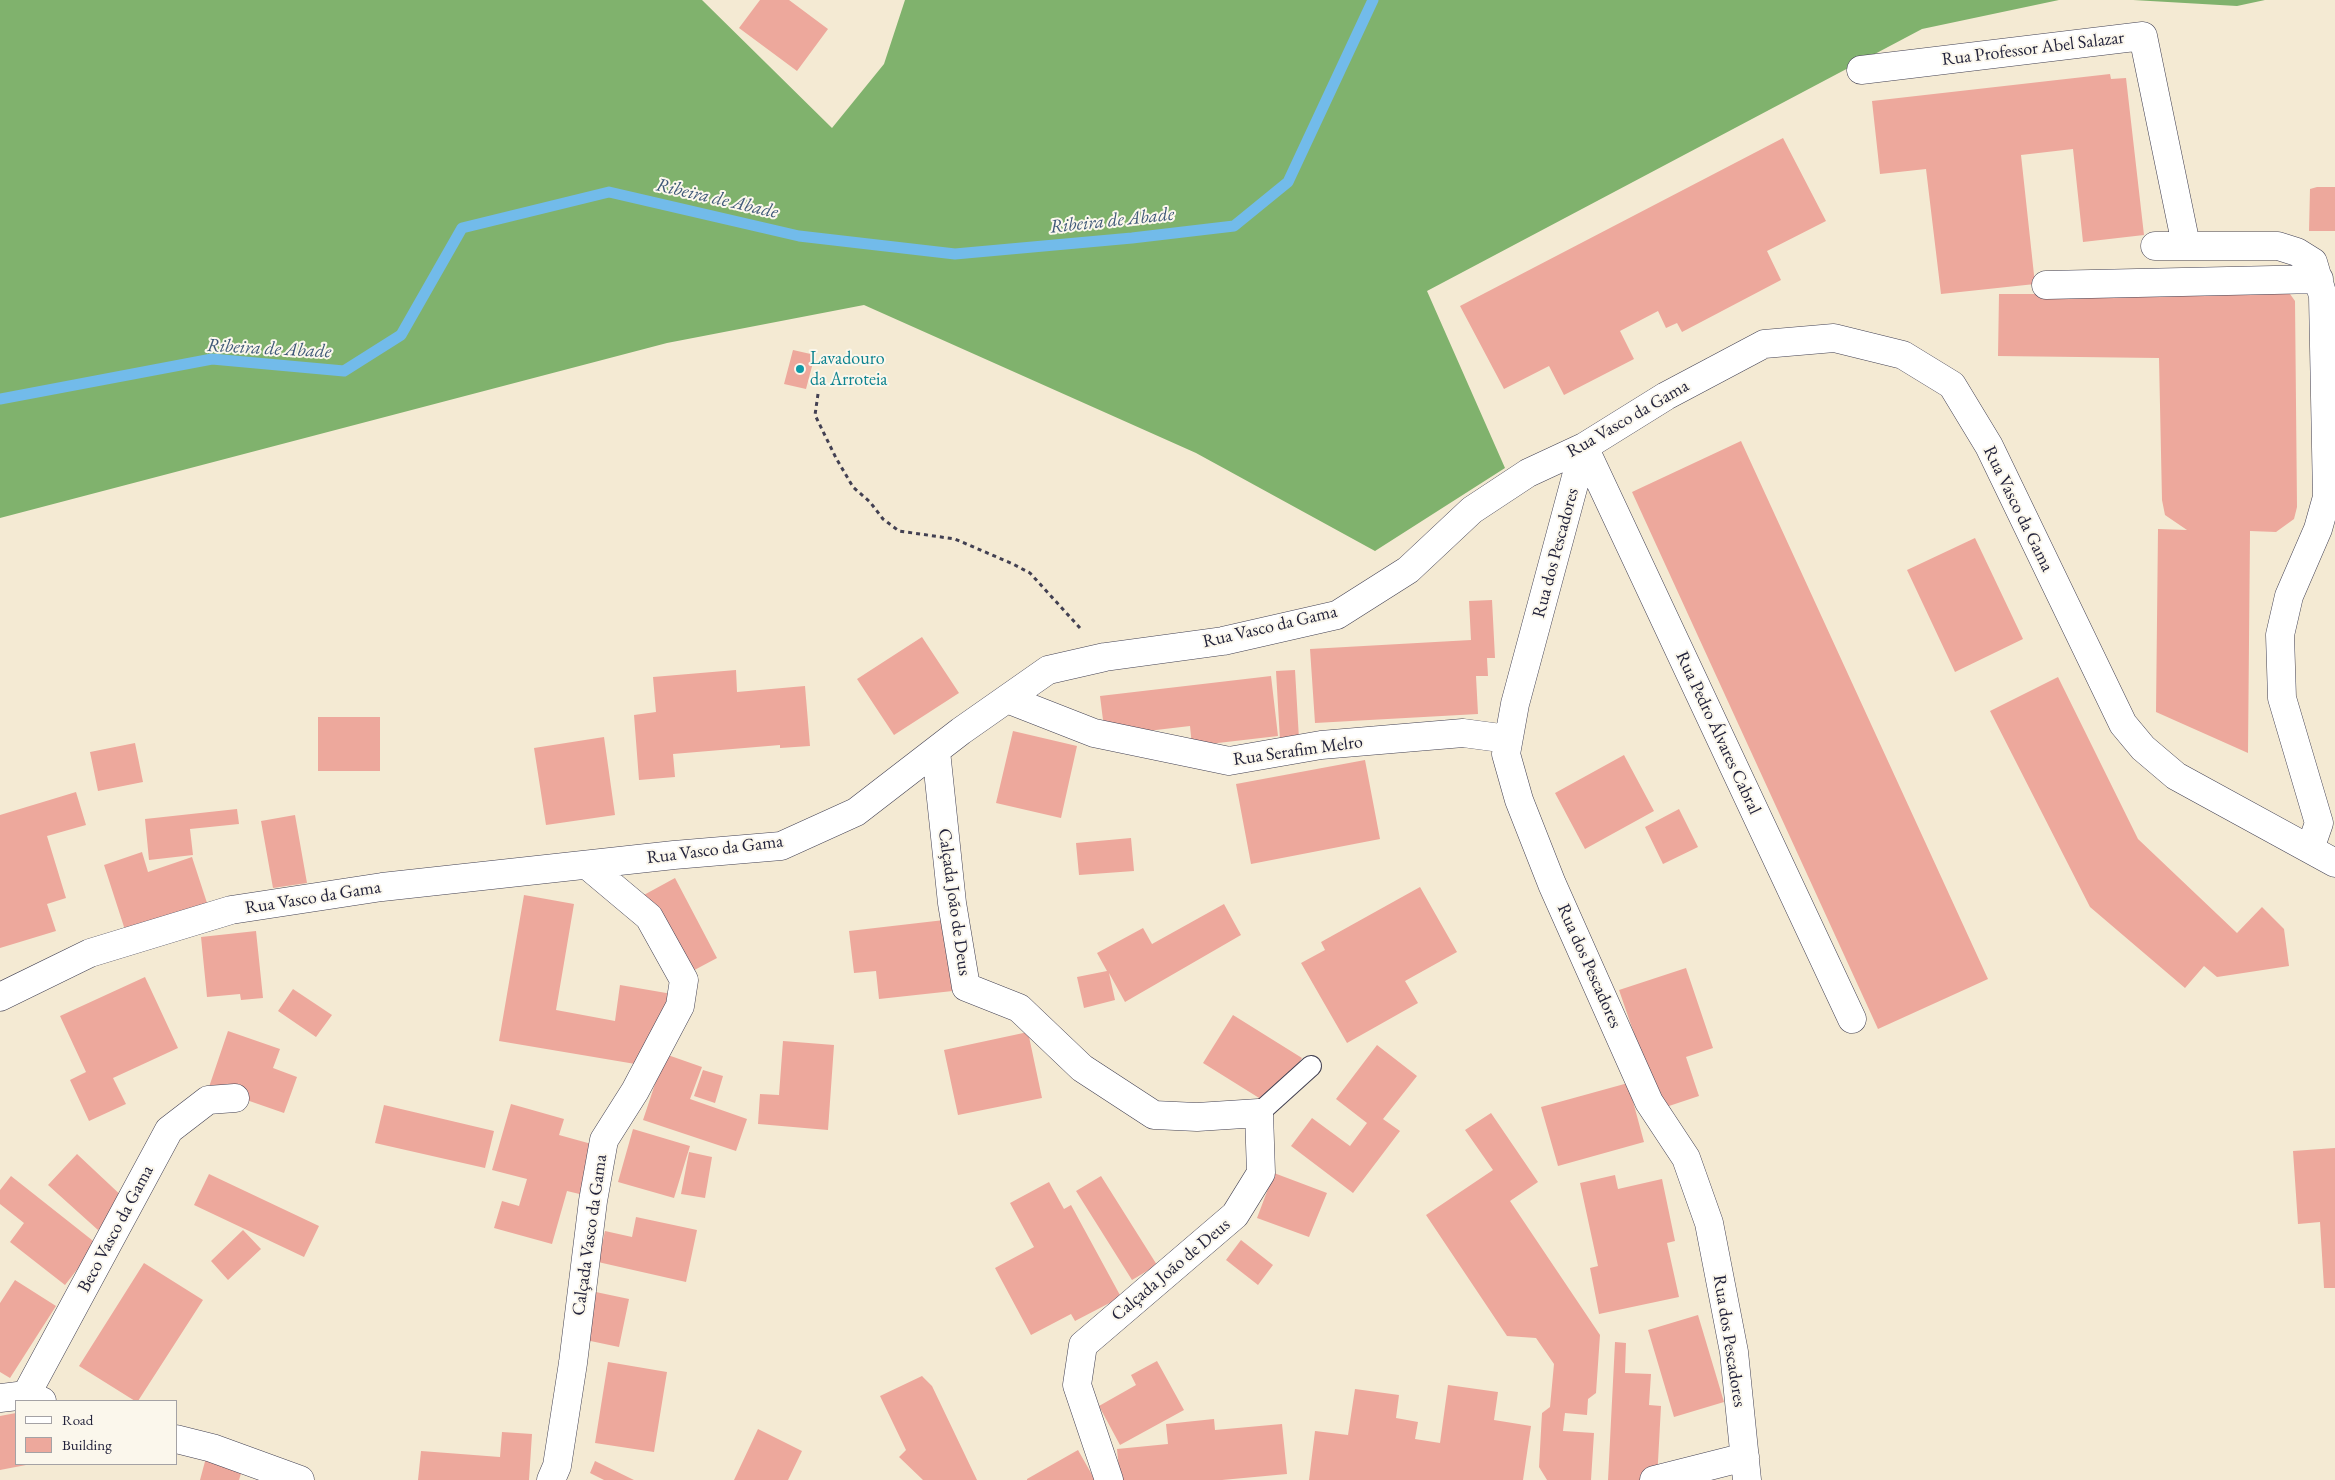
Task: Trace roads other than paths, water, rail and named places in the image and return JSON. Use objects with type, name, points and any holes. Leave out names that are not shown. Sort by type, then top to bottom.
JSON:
[{"type":"street","name":"Rua Professor Abel Salazar","points":[[1861,70],[2143,36],[2186,245]]},
{"type":"street","points":[[2155,246],[2278,246],[2313,262],[2319,279],[2323,296],[2327,497],[2318,529],[2289,596],[2280,635],[2282,698],[2319,822],[2310,849]]},
{"type":"street","points":[[2046,285],[2319,279]]},
{"type":"street","name":"Rua Vasco da Gama","points":[[0,997],[90,953],[231,910],[382,887],[781,846],[856,812],[1048,670],[1105,657],[1223,641],[1337,615],[1408,570],[1472,510],[1528,473],[1584,447],[1666,396],[1764,344],[1834,338],[1903,355],[1952,385],[1989,446],[2124,724],[2143,748],[2176,776],[2335,863]]},
{"type":"street","name":"Rua dos Pescadores","points":[[1584,447],[1515,704],[1506,754],[1552,884],[1649,1102],[1686,1158],[1709,1223],[1734,1352],[1746,1469]]},
{"type":"street","name":"Rua Pedro Álvares Cabral","points":[[1584,447],[1852,1020]]},
{"type":"street","name":"Rua Serafim Melro","points":[[1007,699],[1094,733],[1229,762],[1321,744],[1463,733],[1508,739]]},
{"type":"street","name":"Calçada João de Deus","points":[[936,751],[952,903],[966,987],[1019,1008],[1082,1068],[1154,1115],[1197,1117],[1259,1113],[1261,1173],[1235,1215],[1082,1345],[1077,1384],[1109,1480]]},
{"type":"street","name":"Calçada Vasco da Gama","points":[[551,1480],[557,1466],[593,1200],[604,1140],[635,1091],[680,1006],[684,980],[649,917],[587,865]]},
{"type":"street","name":"Beco Vasco da Gama","points":[[23,1398],[169,1130],[208,1100],[235,1098]]},
{"type":"street","points":[[178,1440],[212,1448],[300,1480]]},
{"type":"street","points":[[1654,1480],[1676,1473],[1746,1469]]},
{"type":"lane","points":[[1259,1113],[1311,1066]]},
{"type":"waterway","name":"Ribeira de Abade","points":[[0,399],[212,359],[344,371],[401,335],[462,228],[609,192],[799,236],[955,254],[1132,238],[1234,226],[1288,182],[1373,0]]},
{"type":"place","name":"Lavadouro da Arroteia","points":[[800,369]]}]
